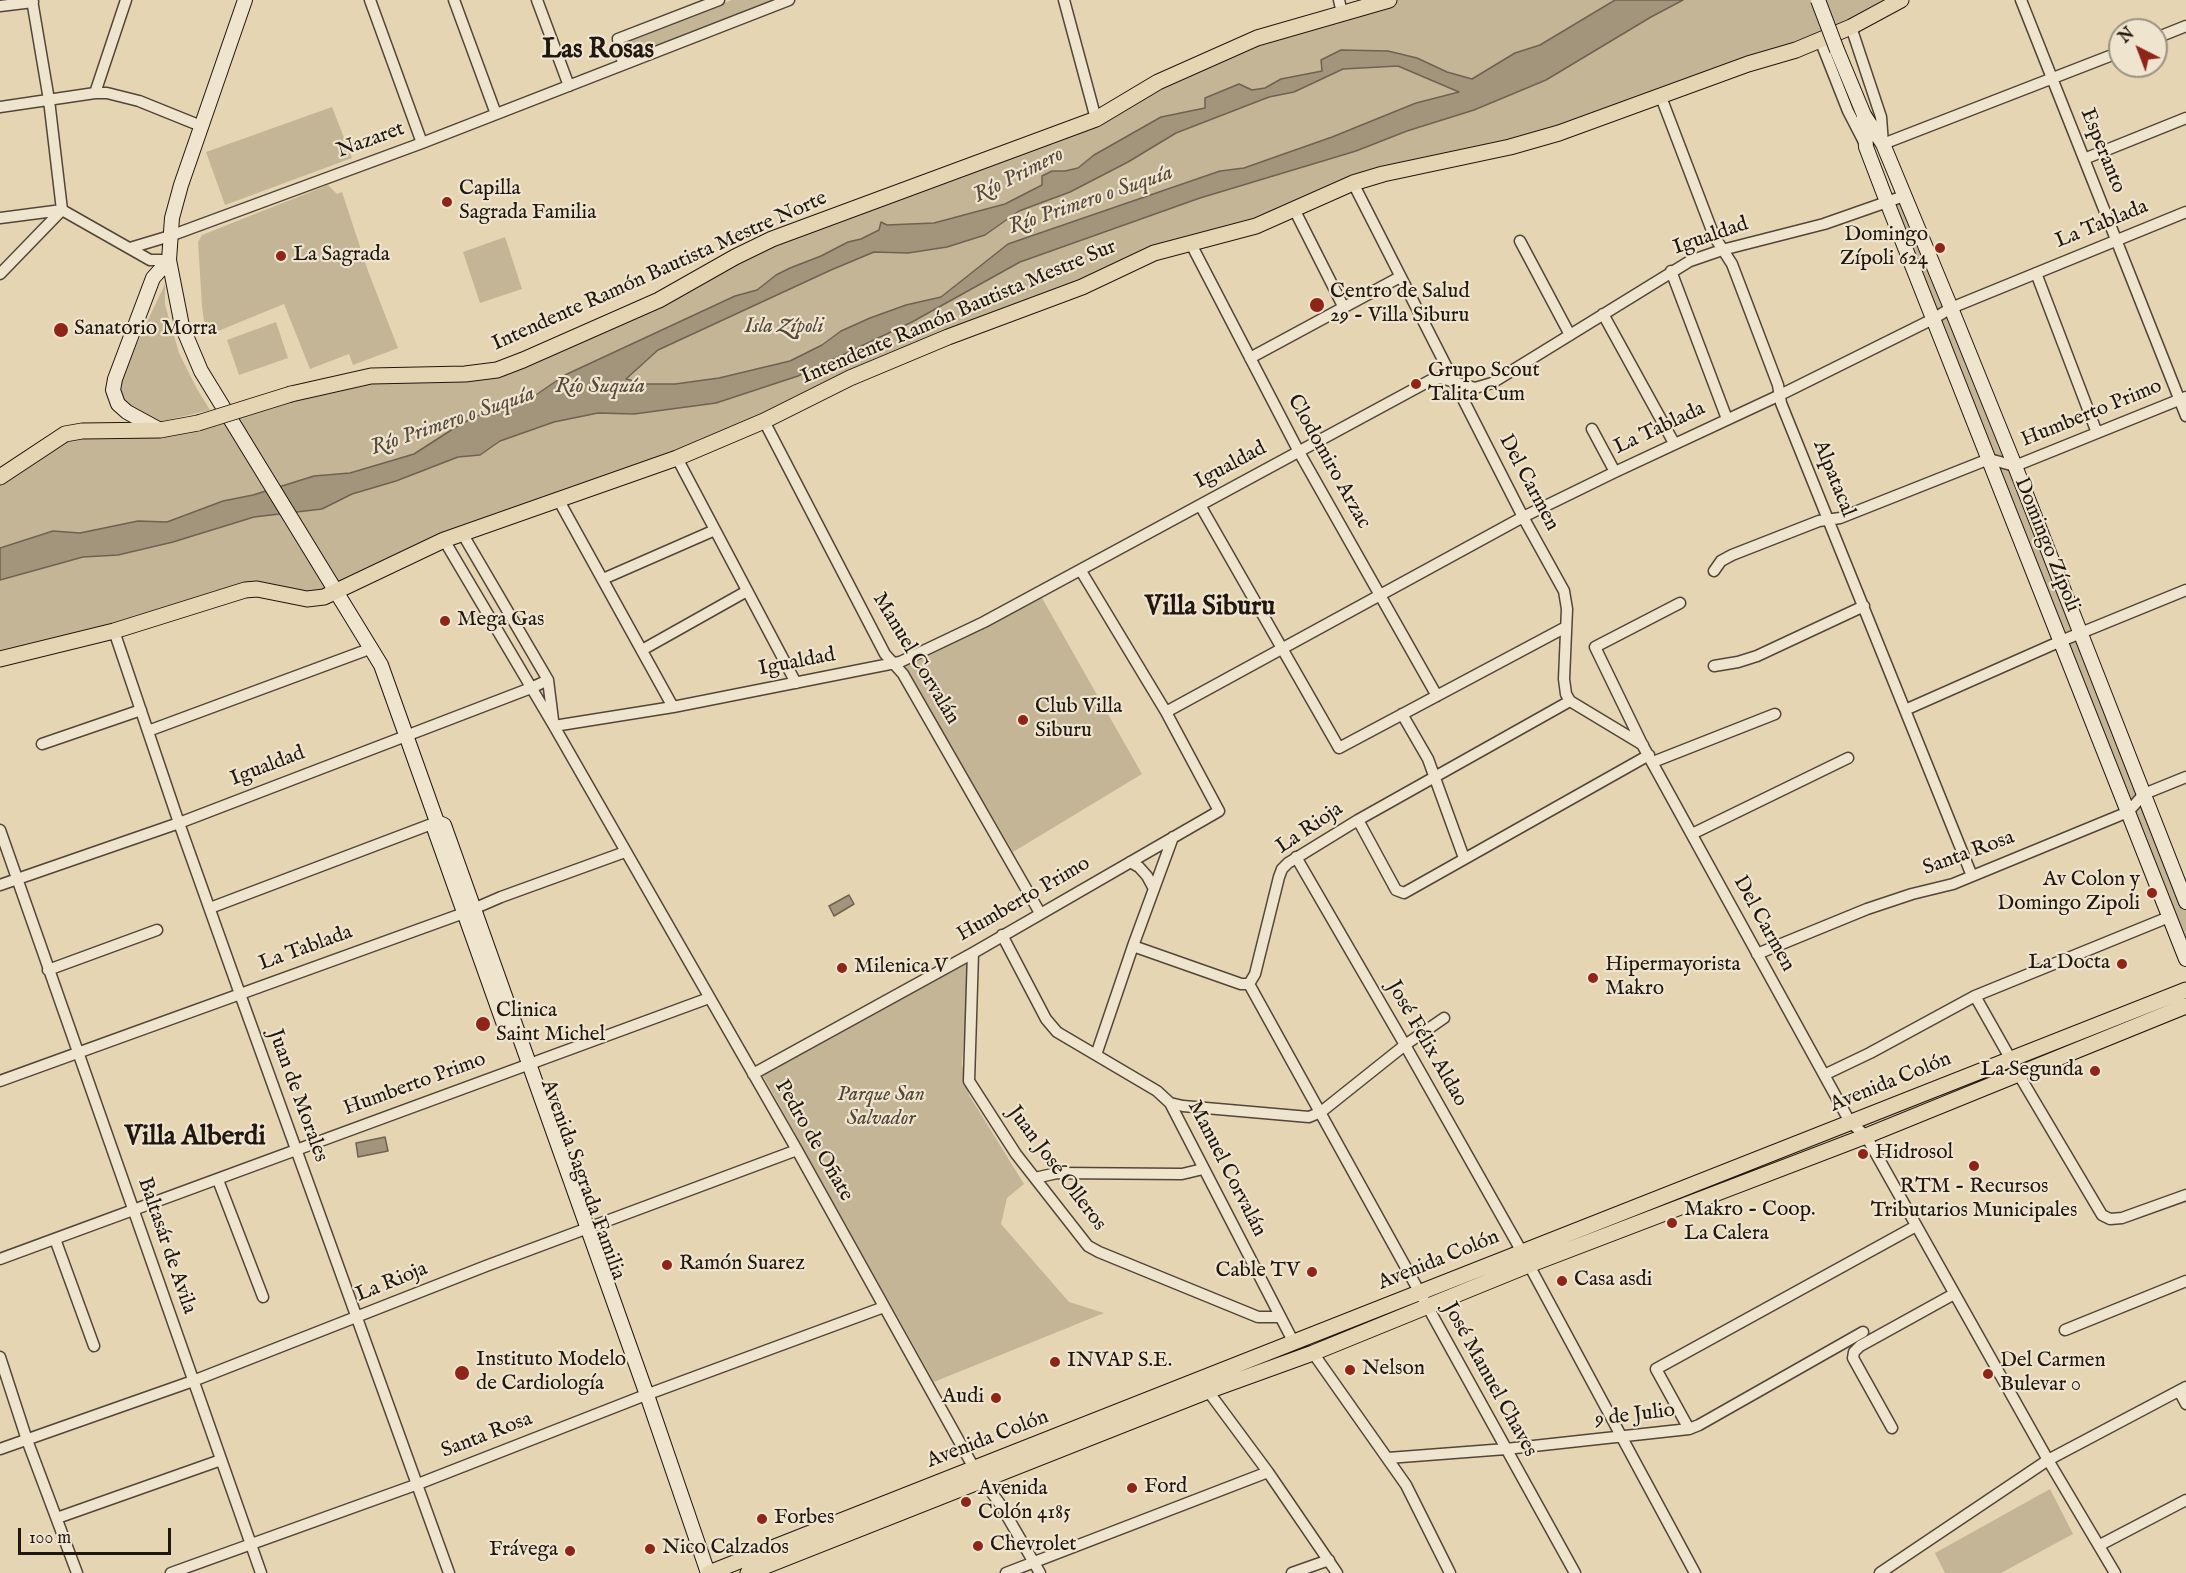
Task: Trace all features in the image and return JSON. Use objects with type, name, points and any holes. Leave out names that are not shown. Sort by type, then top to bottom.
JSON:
[{"type":"main road","points":[[160,430],[127,412],[118,404],[113,390],[115,379],[153,278],[169,260],[170,236],[176,202],[245,0]]},
{"type":"main road","name":"Intendente Ramón Bautista Mestre Norte","points":[[0,477],[65,434],[82,431],[160,430],[198,423],[291,393],[371,376],[465,374],[497,370],[659,300],[772,239],[1096,120],[1158,82],[1257,38],[1340,7],[1389,0]]},
{"type":"main road","name":"Domingo Zípoli","points":[[1818,0],[1864,115],[1883,144],[1951,308],[2186,902]]},
{"type":"main road","name":"Intendente Ramón Bautista Mestre Sur","points":[[0,659],[114,631],[245,590],[257,589],[307,598],[324,597],[444,540],[676,458],[764,421],[850,378],[948,337],[1082,288],[1154,253],[1256,226],[1353,183],[1394,171],[1510,147],[1558,133],[1820,40],[1851,27],[1901,0]]},
{"type":"main road","name":"Domingo Zípoli","points":[[1864,115],[1866,147],[2186,959]]},
{"type":"main road","name":"Avenida Sagrada Familia","points":[[169,260],[175,297],[186,339],[201,371],[384,671],[437,822],[444,825],[469,911],[582,1230],[708,1573]]},
{"type":"main road","name":"Avenida Colón","points":[[748,1573],[1208,1391],[1313,1353],[1426,1306],[1525,1258],[1850,1122],[2186,990]]},
{"type":"main road","name":"Avenida Colón","points":[[708,1573],[1418,1292],[1525,1258],[1866,1136],[2186,1006]]},
{"type":"street","points":[[95,93],[126,0]]},
{"type":"street","points":[[370,0],[422,143]]},
{"type":"street","points":[[454,0],[496,114]]},
{"type":"street","points":[[537,0],[569,86]]},
{"type":"street","points":[[623,64],[618,39],[718,0]]},
{"type":"street","name":"Nazaret","points":[[130,248],[170,236],[422,143],[787,0]]},
{"type":"street","points":[[1064,0],[1096,120]]},
{"type":"street","name":"Esperanto","points":[[2021,0],[2116,240],[2183,399],[2186,417]]},
{"type":"street","points":[[0,6],[32,1],[62,210]]},
{"type":"street","points":[[2168,33],[2186,26]]},
{"type":"street","points":[[1851,27],[1881,117],[1883,144],[2108,57]]},
{"type":"street","name":"Domingo Zípoli","points":[[1820,40],[1848,111],[1866,147]]},
{"type":"street","points":[[0,107],[95,93],[127,97],[201,126]]},
{"type":"street","name":"Alpatacal","points":[[1661,97],[1714,236],[1732,264],[1778,385],[1781,403],[1972,876]]},
{"type":"street","points":[[2084,159],[2186,118]]},
{"type":"street","name":"Del Carmen","points":[[1353,183],[1523,517],[1564,591],[1567,601],[1564,688],[1570,701],[1648,754]]},
{"type":"street","name":"Igualdad","points":[[554,726],[673,707],[894,664],[984,622],[1081,571],[1431,381],[1441,378],[1475,388],[1492,383],[1690,261],[1722,250],[1799,231],[1904,196]]},
{"type":"street","points":[[1294,209],[1344,308]]},
{"type":"street","points":[[0,274],[62,210]]},
{"type":"street","points":[[0,218],[62,210],[150,260],[169,260]]},
{"type":"street","name":"La Tablada","points":[[1166,712],[1523,517],[1674,443],[1780,395],[1951,308],[2186,212]]},
{"type":"street","points":[[1520,241],[1570,335]]},
{"type":"street","name":"Clodomiro Arzac","points":[[1191,244],[1299,452],[1437,696]]},
{"type":"street","points":[[1671,272],[1727,419]]},
{"type":"street","points":[[2036,273],[2097,433]]},
{"type":"street","points":[[1250,358],[1400,277]]},
{"type":"street","points":[[1603,314],[1674,443]]},
{"type":"street","name":"Humberto Primo","points":[[1989,459],[2015,466],[2183,399]]},
{"type":"street","name":"Manuel Corvalán","points":[[764,421],[885,654],[903,674],[1040,913]]},
{"type":"street","points":[[1592,429],[1615,472]]},
{"type":"street","points":[[676,458],[796,683]]},
{"type":"street","points":[[1714,571],[1721,561],[1732,555],[1819,521],[1840,518],[1989,459]]},
{"type":"street","points":[[558,499],[673,707]]},
{"type":"street","points":[[1200,505],[1339,748],[1566,627]]},
{"type":"street","points":[[603,579],[715,530]]},
{"type":"street","name":"Pedro de Oñate","points":[[462,533],[548,680],[554,726]]},
{"type":"street","name":"Pedro de Oñate","points":[[444,540],[554,726],[797,1150],[974,1468],[984,1480],[1040,1573]]},
{"type":"street","points":[[1081,571],[1166,712]]},
{"type":"street","points":[[1905,710],[2061,640],[2186,590]]},
{"type":"street","points":[[642,650],[747,591]]},
{"type":"street","name":"Del Carmen","points":[[1680,603],[1595,646],[1648,754],[1757,954],[1850,1122],[1866,1136]]},
{"type":"street","points":[[1714,666],[1738,663],[1757,656],[1864,606]]},
{"type":"street","name":"Juan de Morales","points":[[114,631],[179,823],[449,1573]]},
{"type":"street","points":[[148,731],[372,648]]},
{"type":"street","name":"Igualdad","points":[[0,885],[179,823],[548,680]]},
{"type":"street","name":"La Rioja","points":[[1249,984],[1255,974],[1282,869],[1296,857],[1358,820],[1570,701]]},
{"type":"street","points":[[42,744],[141,710]]},
{"type":"street","name":"Humberto Primo","points":[[753,1074],[1220,811],[1166,712]]},
{"type":"street","points":[[1402,714],[1436,776],[1464,858]]},
{"type":"street","points":[[1358,820],[1396,890],[1400,894],[1404,893],[1648,754],[1775,714]]},
{"type":"street","points":[[1692,834],[1848,758]]},
{"type":"street","name":"Santa Rosa","points":[[1757,954],[1867,909],[1912,894],[1953,884],[2128,812],[2144,794],[2186,777]]},
{"type":"street","points":[[210,908],[437,822]]},
{"type":"street","name":"Baltasár de Avila","points":[[0,830],[261,1573]]},
{"type":"street","points":[[1096,1055],[1173,837]]},
{"type":"street","name":"La Tablada","points":[[0,1081],[625,852]]},
{"type":"street","name":"José Félix Aldao","points":[[1296,857],[1525,1258],[1695,1573]]},
{"type":"street","points":[[1130,862],[1139,867],[1147,876],[1154,889]]},
{"type":"street","points":[[1824,1075],[1870,1053],[1975,996],[2169,917]]},
{"type":"street","points":[[48,970],[157,930]]},
{"type":"street","name":"Manuel Corvalán","points":[[1002,935],[1050,1025],[1057,1032],[1157,1091],[1170,1103],[1294,1343]]},
{"type":"street","points":[[1133,946],[1240,984],[1249,984]]},
{"type":"street","name":"Juan José Olleros","points":[[973,952],[969,1081],[1016,1154],[1092,1249],[1258,1317],[1280,1317]]},
{"type":"street","name":"José Manuel Chaves","points":[[1249,984],[1575,1573]]},
{"type":"street","points":[[1975,996],[2010,1058]]},
{"type":"street","name":"Humberto Primo","points":[[0,1259],[709,998]]},
{"type":"street","points":[[1170,1103],[1302,1117],[1321,1112],[1405,1045],[1444,1018]]},
{"type":"street","points":[[2019,1075],[2102,1215],[2110,1219],[2122,1218],[2186,1195]]},
{"type":"street","points":[[1866,1136],[2048,1460],[2115,1573]]},
{"type":"street","name":"La Rioja","points":[[0,1449],[193,1381],[486,1266],[797,1150]]},
{"type":"street","points":[[1035,1178],[1057,1173],[1182,1174],[1203,1169]]},
{"type":"street","points":[[218,1179],[263,1297]]},
{"type":"street","points":[[1689,1429],[1656,1369],[1916,1226]]},
{"type":"street","points":[[55,1239],[94,1346]]},
{"type":"street","points":[[2065,1330],[2186,1281]]},
{"type":"street","points":[[1892,1428],[1853,1358],[1854,1352],[1860,1346],[1954,1294]]},
{"type":"street","name":"Santa Rosa","points":[[171,1573],[418,1484],[643,1396],[884,1307]]},
{"type":"street","name":"9 de Julio","points":[[1388,1458],[1622,1438],[1689,1429],[1863,1332]]},
{"type":"street","points":[[1313,1353],[1388,1458],[1418,1507],[1450,1573]]},
{"type":"street","points":[[0,1357],[27,1440],[77,1573]]},
{"type":"street","points":[[1880,1573],[2048,1460],[2182,1389],[2186,1404]]},
{"type":"street","points":[[1208,1391],[1268,1472],[1337,1573]]},
{"type":"street","points":[[57,1518],[221,1460]]},
{"type":"street","points":[[1006,1573],[1268,1472]]},
{"type":"street","points":[[2100,1545],[2186,1500]]},
{"type":"street","points":[[1292,1573],[1329,1560]]},
{"type":"green space","points":[[732,0],[775,0],[625,58],[623,40]]},
{"type":"green space","points":[[1389,0],[1615,0],[1540,45],[1515,53],[1472,79],[1447,72],[1417,58],[1388,51],[1341,50],[1323,71],[1281,79],[1265,88],[1252,90],[1205,108],[1161,117],[1094,155],[1078,168],[1052,171],[1042,185],[1005,204],[934,224],[887,225],[861,239],[848,242],[776,275],[757,290],[735,296],[565,375],[530,399],[474,417],[414,454],[350,473],[314,476],[253,495],[223,501],[167,522],[138,521],[80,533],[53,531],[0,548],[0,477],[58,438],[198,423],[216,426],[354,378],[480,373],[735,257],[1084,124],[1191,66]]},
{"type":"green space","points":[[1683,0],[1901,0],[1874,15],[1610,115],[1383,174],[1191,244],[764,421],[462,533],[324,597],[266,590],[0,659],[0,580],[83,557],[118,555],[173,542],[254,517],[322,509],[352,494],[396,481],[458,457],[480,455],[500,441],[554,422],[598,413],[634,414],[716,403],[798,376],[912,322],[1020,262],[1200,198],[1356,151],[1407,131],[1474,110],[1546,80]]},
{"type":"green space","name":"Isla Zípoli","points":[[1398,66],[1460,92],[1416,103],[1332,137],[1244,168],[1220,171],[1008,244],[941,297],[906,305],[870,318],[841,331],[822,345],[790,361],[719,378],[675,384],[647,384],[626,379],[658,350],[831,269],[874,252],[908,253],[947,247],[985,235],[1019,211],[1070,192],[1128,162],[1176,133],[1269,97],[1294,92],[1343,69]]},
{"type":"green space","points":[[332,107],[352,158],[225,205],[206,152]]},
{"type":"green space","name":"La Sagrada","points":[[328,185],[337,194],[342,192],[368,271],[398,348],[353,365],[349,354],[310,369],[284,304],[206,336],[198,242],[202,235]]},
{"type":"green space","points":[[1904,196],[2186,902],[2186,959],[1893,200]]},
{"type":"green space","points":[[505,237],[522,289],[480,303],[463,252]]},
{"type":"green space","points":[[165,284],[165,305],[179,353],[210,410],[159,422],[125,403],[119,389],[122,375]]},
{"type":"green space","points":[[276,322],[288,358],[239,375],[227,340]]},
{"type":"green space","name":"Club Villa Siburu","points":[[1042,598],[1142,774],[1013,852],[904,665]]},
{"type":"green space","name":"Parque San Salvador","points":[[970,962],[962,1064],[969,1095],[1024,1184],[1007,1198],[1001,1224],[1069,1302],[1104,1313],[934,1382],[762,1074]]},
{"type":"green space","points":[[2050,1489],[2073,1534],[2001,1573],[1945,1573],[1935,1553]]},
{"type":"water","name":"Río Suquía","points":[[1615,0],[1683,0],[1546,80],[1474,110],[1407,131],[1356,151],[1200,198],[1020,262],[912,322],[798,376],[716,403],[634,414],[598,413],[554,422],[500,441],[480,455],[458,457],[396,481],[352,494],[322,509],[254,517],[173,542],[118,555],[83,557],[0,580],[0,548],[53,531],[80,533],[138,521],[167,522],[223,501],[253,495],[314,476],[350,473],[414,454],[474,417],[530,399],[565,375],[735,296],[757,290],[776,275],[790,268],[879,230],[881,222],[887,225],[934,223],[1005,204],[1042,185],[1042,176],[1052,171],[1078,168],[1094,155],[1161,117],[1205,108],[1205,98],[1239,84],[1252,90],[1265,88],[1281,79],[1322,71],[1321,60],[1341,50],[1388,51],[1417,58],[1447,72],[1472,79],[1515,53],[1540,45]],"holes":[[[1398,66],[1459,92],[1416,103],[1332,137],[1244,168],[1220,171],[1008,244],[941,297],[906,305],[870,318],[841,331],[822,345],[790,361],[719,378],[675,384],[647,384],[626,379],[658,350],[831,270],[874,252],[908,253],[947,247],[985,235],[1019,211],[1070,192],[1128,162],[1176,133],[1269,97],[1294,92],[1343,69]]]},
{"type":"water","points":[[849,895],[854,904],[834,916],[829,906]]},
{"type":"water","points":[[385,1137],[388,1151],[358,1157],[356,1143]]},
{"type":"place","name":"Capilla Sagrada Familia","points":[[447,202]]},
{"type":"place","name":"Domingo Zípoli 624","points":[[1940,248]]},
{"type":"place","name":"La Sagrada","points":[[281,256]]},
{"type":"place","name":"Centro de Salud 29 - Villa Siburu","points":[[1317,305]]},
{"type":"place","name":"Sanatorio Morra","points":[[61,330]]},
{"type":"place","name":"Grupo Scout Talita Cum","points":[[1416,384]]},
{"type":"place","name":"Mega Gas","points":[[445,621]]},
{"type":"place","name":"Club Villa Siburu","points":[[1023,720]]},
{"type":"place","name":"Av Colon y Domingo Zipoli","points":[[2152,893]]},
{"type":"place","name":"La Docta","points":[[2122,964]]},
{"type":"place","name":"Milenica V","points":[[842,968]]},
{"type":"place","name":"Hipermayorista Makro","points":[[1593,978]]},
{"type":"place","name":"Clinica Saint Michel","points":[[483,1024]]},
{"type":"place","name":"La Segunda","points":[[2095,1071]]},
{"type":"place","name":"Hidrosol","points":[[1863,1154]]},
{"type":"place","name":"RTM - Recursos Tributarios Municipales","points":[[1974,1166]]},
{"type":"place","name":"Makro - Coop. La Calera","points":[[1672,1223]]},
{"type":"place","name":"Ramón Suarez","points":[[667,1265]]},
{"type":"place","name":"Cable TV","points":[[1312,1272]]},
{"type":"place","name":"Casa asdi","points":[[1562,1281]]},
{"type":"place","name":"INVAP S.E.","points":[[1055,1362]]},
{"type":"place","name":"Nelson","points":[[1350,1370]]},
{"type":"place","name":"Instituto Modelo de Cardiología","points":[[462,1373]]},
{"type":"place","name":"Del Carmen Bulevar 0","points":[[1988,1374]]},
{"type":"place","name":"Audi","points":[[996,1398]]},
{"type":"place","name":"Ford","points":[[1132,1488]]},
{"type":"place","name":"Avenida Colón 4185","points":[[966,1502]]},
{"type":"place","name":"Forbes","points":[[762,1519]]},
{"type":"place","name":"Chevrolet","points":[[978,1546]]},
{"type":"place","name":"Nico Calzados","points":[[650,1549]]},
{"type":"place","name":"Frávega","points":[[570,1551]]},
{"type":"district","name":"Las Rosas","points":[[598,51]]},
{"type":"district","name":"Villa Siburu","points":[[1210,608]]},
{"type":"district","name":"Villa Alberdi","points":[[195,1138]]},
{"type":"water label","name":"Río Primero","points":[[1019,176]]},
{"type":"water label","name":"Río Primero o Suquía","points":[[1091,201]]},
{"type":"water label","name":"Río Primero o Suquía","points":[[453,422]]}]
